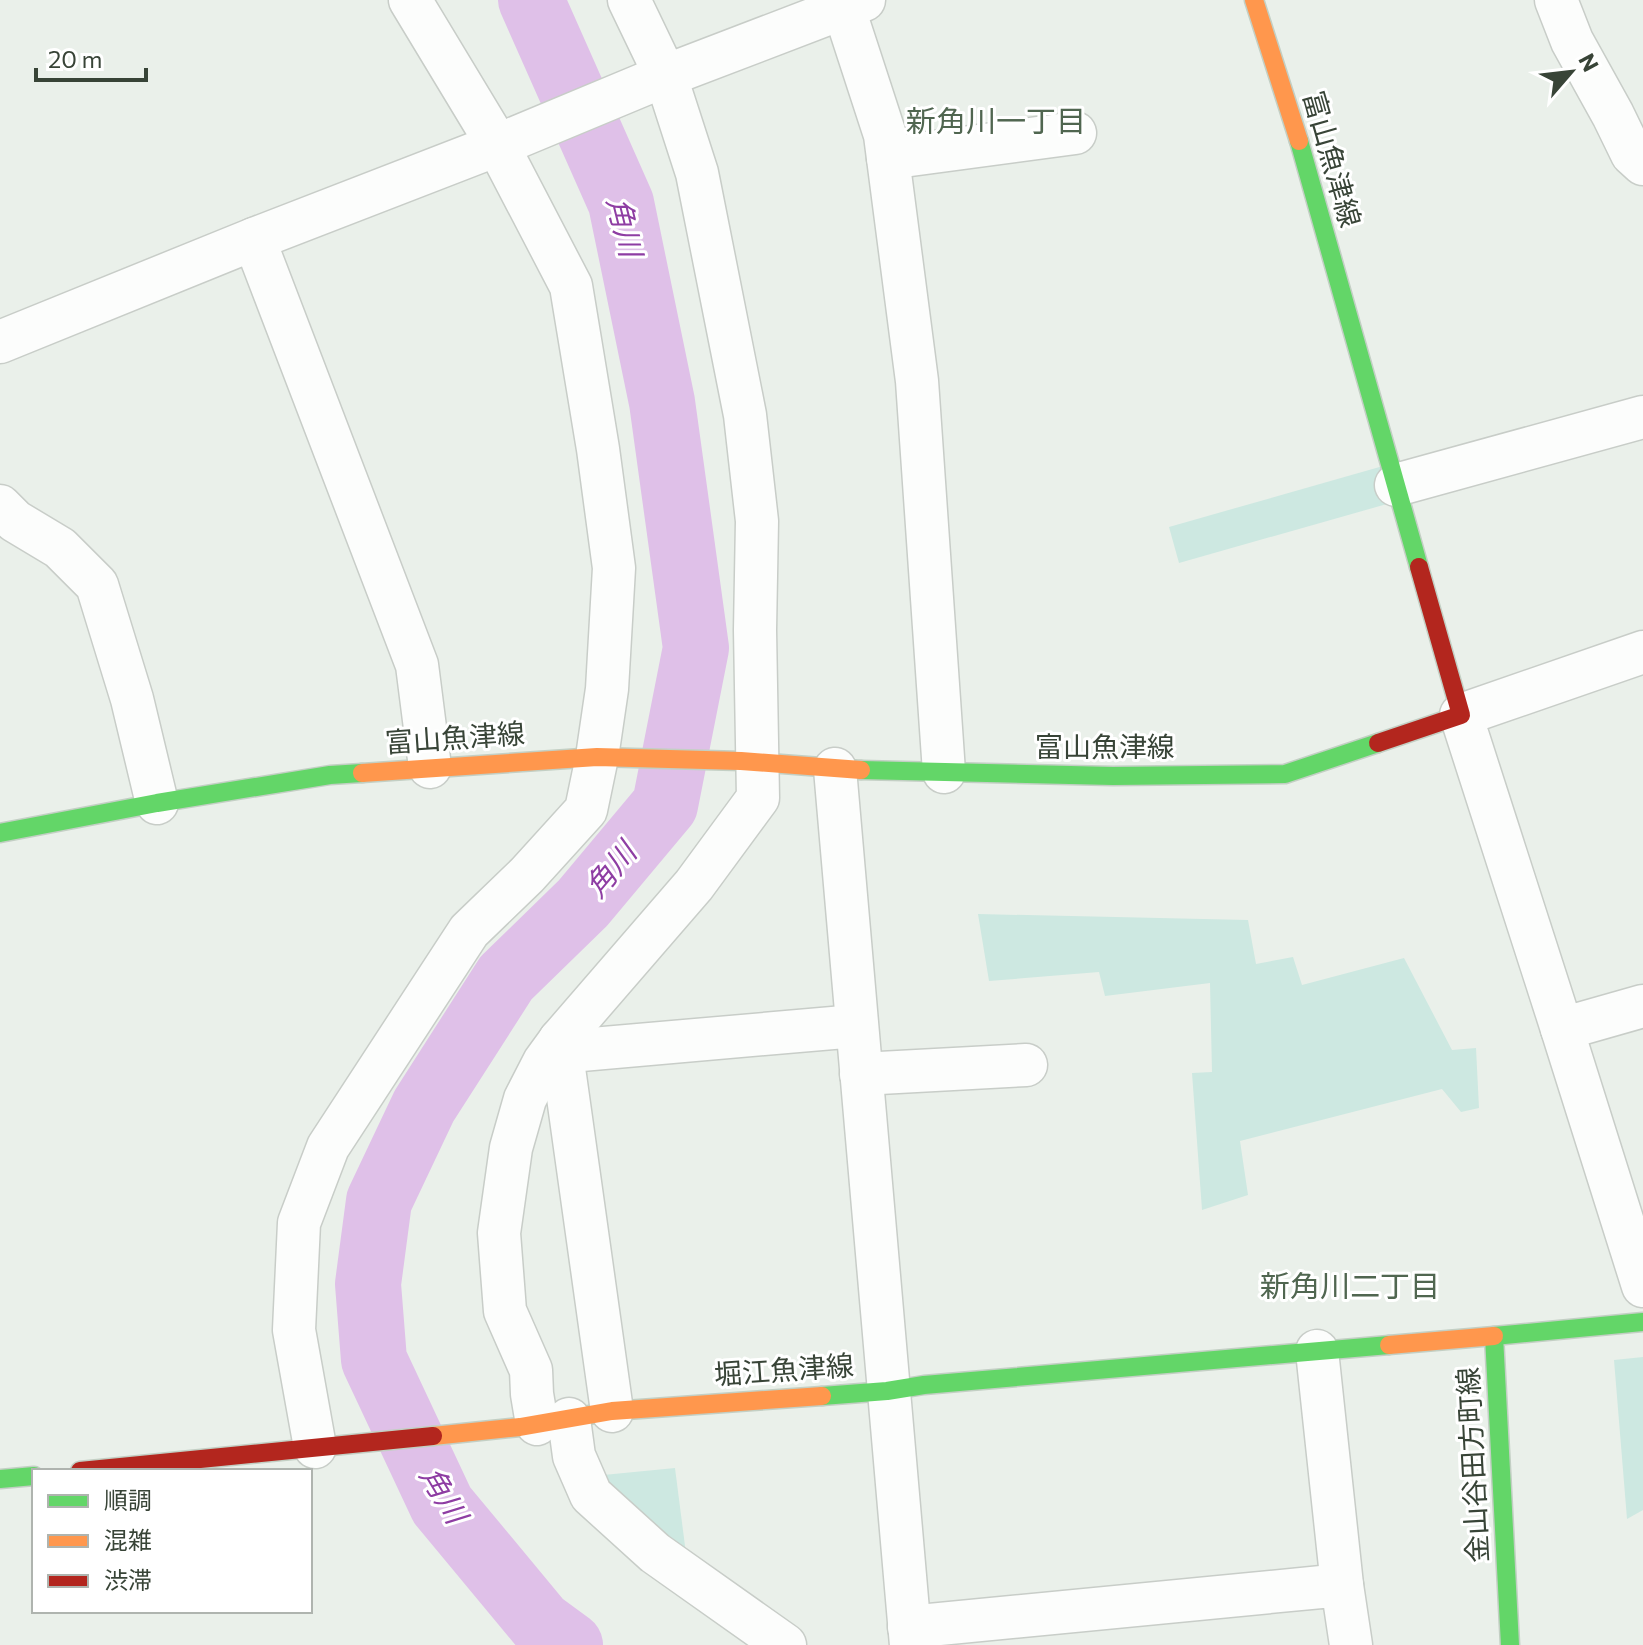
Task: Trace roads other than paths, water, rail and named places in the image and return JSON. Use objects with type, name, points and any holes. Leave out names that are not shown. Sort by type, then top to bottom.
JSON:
[{"type":"main road","name":"富山魚津線","points":[[0,833],[330,775],[606,758],[750,762],[835,769],[1113,776],[1285,774],[1461,715],[1294,123],[1254,0]]},
{"type":"main road","name":"金山谷田方町線","points":[[1510,1645],[1494,1336],[1643,1322]]},
{"type":"main road","name":"堀江魚津線","points":[[100,1469],[542,1423],[612,1411],[887,1391],[924,1385],[1494,1336]]},
{"type":"main road","points":[[0,1479],[32,1476]]},
{"type":"street","points":[[315,1447],[294,1330],[299,1223],[328,1147],[469,931],[527,875],[586,810],[606,758],[614,568],[571,286],[506,141],[410,0]]},
{"type":"street","points":[[629,0],[697,173],[745,415],[757,521],[750,762],[758,798],[694,885],[560,1040],[544,1062],[525,1099],[511,1148],[499,1233],[505,1311],[531,1370],[532,1394],[542,1423],[574,1456],[591,1495],[655,1553],[785,1645]]},
{"type":"street","points":[[1556,0],[1572,41],[1628,107],[1632,154],[1643,164]]},
{"type":"street","points":[[0,342],[849,3],[885,135],[917,381],[944,772]]},
{"type":"street","points":[[888,158],[1075,133]]},
{"type":"street","points":[[254,239],[417,665],[430,767]]},
{"type":"street","points":[[1396,485],[1643,417]]},
{"type":"street","points":[[0,506],[15,521],[60,548],[97,585],[132,699],[157,803]]},
{"type":"street","points":[[1643,652],[1461,715],[1643,1286]]},
{"type":"street","points":[[835,769],[910,1636],[1342,1585]]},
{"type":"street","points":[[1562,1029],[1643,1006]]},
{"type":"street","points":[[560,1040],[581,1050],[856,1026]]},
{"type":"street","points":[[560,1040],[612,1411]]},
{"type":"street","points":[[861,1074],[1026,1065]]},
{"type":"street","points":[[1317,1351],[1351,1645]]},
{"type":"waterway","name":"角川","points":[[531,0],[621,203],[662,402],[696,648],[665,805],[583,903],[506,978],[424,1106],[379,1201],[368,1284],[374,1360],[442,1505],[540,1623],[570,1645]]},
{"type":"district","name":"新角川一丁目","points":[[996,122]]},
{"type":"district","name":"新角川二丁目","points":[[1350,1287]]}]
